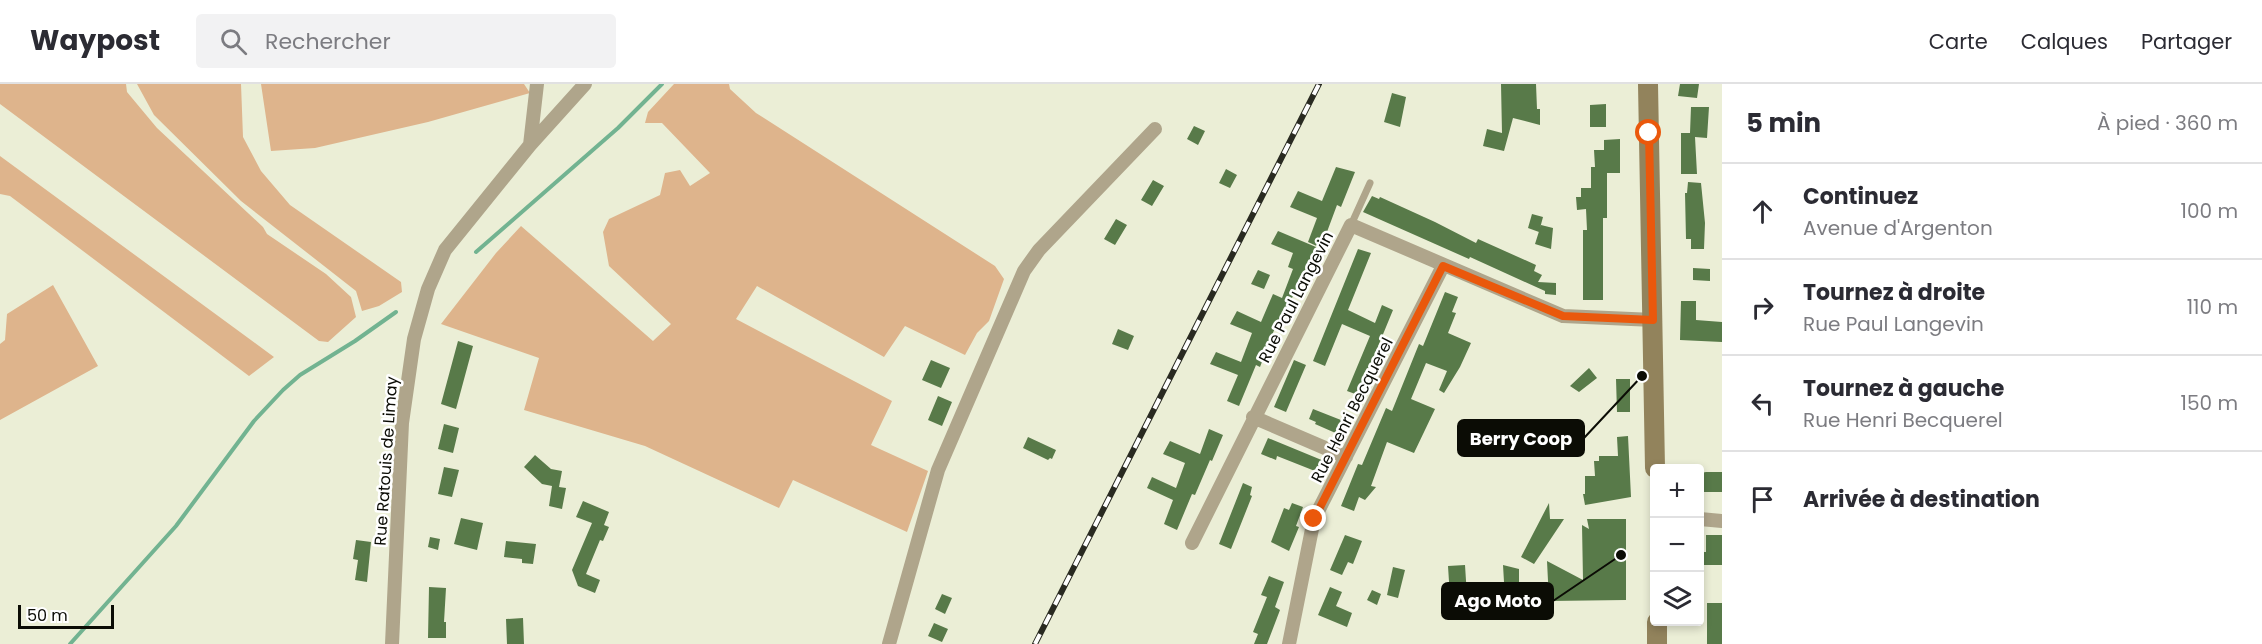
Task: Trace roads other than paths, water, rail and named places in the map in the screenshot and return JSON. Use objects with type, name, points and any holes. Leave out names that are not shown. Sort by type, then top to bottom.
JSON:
[{"type":"main road","points":[[1648,84],[1655,464]]},
{"type":"main road","points":[[1657,626],[1658,644]]},
{"type":"street","points":[[530,145],[537,84]]},
{"type":"street","name":"Rue Ratouis de Limay","points":[[392,644],[402,423],[414,339],[428,289],[445,250],[530,145],[585,84]]},
{"type":"street","points":[[889,644],[938,470],[1024,271],[1039,250],[1155,129]]},
{"type":"street","name":"Rue Paul Langevin","points":[[1192,543],[1351,225],[1563,316],[1653,320]]},
{"type":"street","name":"Rue Henri Becquerel","points":[[1289,644],[1314,519],[1443,266]]},
{"type":"street","points":[[1253,417],[1346,457]]},
{"type":"street","points":[[1704,519],[1722,520]]},
{"type":"lane","points":[[1351,225],[1370,183]]},
{"type":"waterway","points":[[476,252],[618,128],[662,84]]},
{"type":"waterway","points":[[70,644],[176,526],[254,421],[283,390],[300,375],[396,312]]},
{"type":"railway","points":[[1035,644],[1319,84]]},
{"type":"place","name":"Berry Coop","points":[[1642,376]]},
{"type":"place","name":"Ago Moto","points":[[1621,555]]}]
